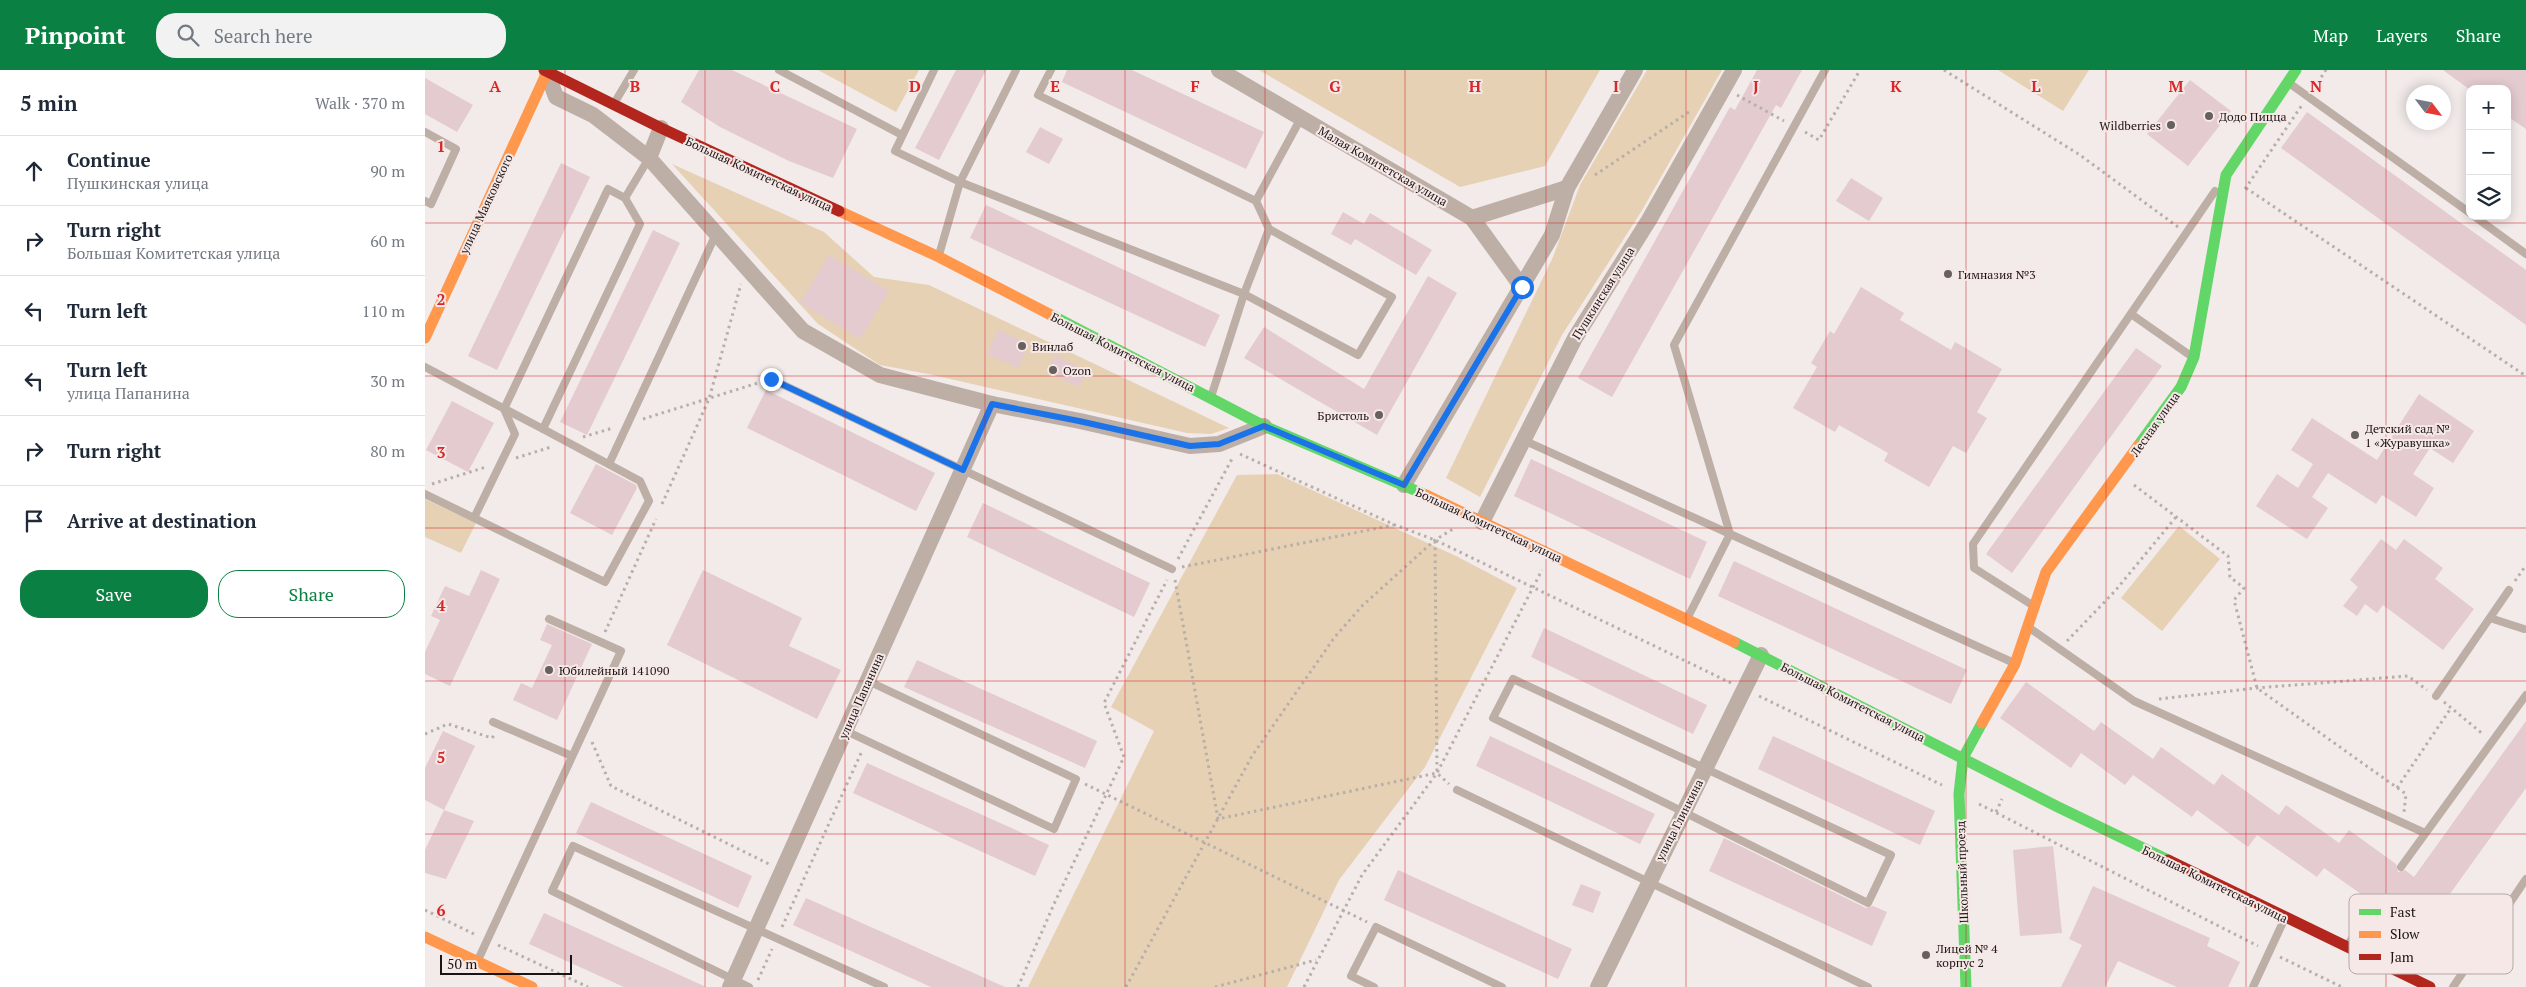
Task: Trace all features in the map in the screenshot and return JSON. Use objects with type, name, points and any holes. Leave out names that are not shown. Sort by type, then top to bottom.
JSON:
[{"type":"street","name":"Малая Комитетская улица","points":[[1219,70],[1472,218],[1522,287]]},
{"type":"street","points":[[1404,485],[1552,235],[1567,188],[1635,70]]},
{"type":"street","name":"Пушкинская улица","points":[[1482,522],[1575,338],[1649,220],[1734,70]]},
{"type":"street","name":"Лесная улица","points":[[1963,758],[2015,664],[2046,572],[2181,387],[2194,357],[2226,175],[2296,70]]},
{"type":"street","name":"Большая Комитетская улица","points":[[546,71],[661,128],[939,257],[1264,426],[1404,485],[1688,619],[2057,807],[2285,918],[2347,946]]},
{"type":"street","points":[[546,71],[556,97],[593,116],[649,158],[803,331],[851,360],[880,374],[992,404],[1190,446],[1219,444],[1264,426]]},
{"type":"street","name":"улица Маяковского","points":[[425,338],[546,71]]},
{"type":"street","points":[[649,158],[661,128]]},
{"type":"street","points":[[1472,218],[1567,188]]},
{"type":"street","name":"улица Папанина","points":[[732,983],[992,404]]},
{"type":"street","name":"улица Глинкина","points":[[1598,987],[1761,655]]},
{"type":"street","name":"Школьный проезд","points":[[1963,758],[1959,794],[1966,987]]},
{"type":"street","points":[[425,938],[532,987]]},
{"type":"street","name":"Большая Комитетская улица","points":[[2404,974],[2430,987]]},
{"type":"lane","points":[[614,104],[634,70]]},
{"type":"lane","points":[[779,70],[902,135]]},
{"type":"lane","points":[[935,70],[895,151],[960,182],[1244,294],[1358,355],[1392,297],[1269,229],[1256,201],[1038,95],[1051,70]]},
{"type":"lane","points":[[939,257],[960,182],[1016,70]]},
{"type":"lane","points":[[1688,619],[1730,534],[1674,345],[1825,70]]},
{"type":"lane","points":[[2288,82],[2466,210]]},
{"type":"lane","points":[[1256,201],[1301,118]]},
{"type":"lane","points":[[425,132],[456,149],[431,204],[425,201]]},
{"type":"lane","points":[[625,198],[649,158]]},
{"type":"lane","points":[[2033,606],[1974,568],[1973,544],[2226,175]]},
{"type":"lane","points":[[474,518],[515,434],[504,409],[608,189],[625,198],[640,224],[543,429]]},
{"type":"lane","points":[[2479,220],[2526,254]]},
{"type":"lane","points":[[1211,398],[1244,294],[1269,229]]},
{"type":"lane","points":[[609,464],[716,234]]},
{"type":"lane","points":[[2131,314],[2194,357]]},
{"type":"lane","points":[[425,367],[640,481],[649,501],[605,582],[425,494]]},
{"type":"lane","points":[[771,379],[1173,569]]},
{"type":"lane","points":[[1523,440],[2015,664]]},
{"type":"lane","points":[[2436,696],[2509,590]]},
{"type":"lane","points":[[2490,618],[2525,629]]},
{"type":"lane","points":[[477,962],[621,651],[549,619]]},
{"type":"lane","points":[[2027,626],[2134,702],[2425,833]]},
{"type":"lane","points":[[1513,679],[1891,855],[1869,903],[1683,812],[1493,718],[1513,679]]},
{"type":"lane","points":[[846,731],[1054,829],[1076,780],[868,681]]},
{"type":"lane","points":[[2401,867],[2526,695]]},
{"type":"lane","points":[[493,722],[571,756]]},
{"type":"lane","points":[[1457,790],[1868,987]]},
{"type":"lane","points":[[749,987],[732,983],[552,891],[573,846],[884,987]]},
{"type":"lane","points":[[2513,898],[2526,879]]},
{"type":"lane","points":[[2253,987],[2285,918]]},
{"type":"lane","points":[[1374,987],[1351,976],[1376,927],[1502,987]]},
{"type":"lane","points":[[2453,987],[2462,974]]},
{"type":"path","points":[[1944,70],[2080,154],[2187,233]]},
{"type":"path","points":[[2226,175],[2526,376]]},
{"type":"path","points":[[601,642],[709,399],[746,267]]},
{"type":"path","points":[[425,486],[771,379]]},
{"type":"path","points":[[1018,987],[1054,904],[1124,757],[1104,703],[1236,452],[1395,525],[1435,540],[1744,689],[1959,794],[2269,952],[2342,987]]},
{"type":"path","points":[[2119,474],[2228,556],[2230,576],[2244,588],[2234,600],[2257,688],[2406,794],[2403,823]]},
{"type":"path","points":[[2059,649],[2115,591],[2176,517]]},
{"type":"path","points":[[1173,569],[1395,525]]},
{"type":"path","points":[[1125,987],[1251,756],[1334,638],[1362,606],[1435,540],[1453,530]]},
{"type":"path","points":[[1435,540],[1437,773]]},
{"type":"path","points":[[1304,987],[1362,875],[1437,773],[1550,554]]},
{"type":"path","points":[[2509,590],[2526,565]]},
{"type":"path","points":[[1173,569],[1218,819]]},
{"type":"path","points":[[2134,702],[2257,688],[2408,676],[2492,741]]},
{"type":"path","points":[[2397,788],[2451,708]]},
{"type":"path","points":[[425,734],[448,724],[492,738],[503,726]]},
{"type":"path","points":[[585,727],[611,786],[783,870]]},
{"type":"path","points":[[755,987],[867,741]]},
{"type":"path","points":[[1218,819],[1437,773]]},
{"type":"path","points":[[1076,780],[1376,927]]},
{"type":"path","points":[[425,910],[588,987]]},
{"type":"path","points":[[1215,987],[1317,960]]},
{"type":"shaded area","points":[[818,70],[919,70],[896,112]]},
{"type":"shaded area","points":[[1259,70],[1600,70],[1545,166],[1460,187]]},
{"type":"shaded area","points":[[1647,70],[1722,70],[1641,212],[1562,335],[1480,497],[1446,478],[1553,257],[1580,185]]},
{"type":"shaded area","points":[[1998,70],[2089,70],[2063,111]]},
{"type":"shaded area","points":[[672,164],[824,232],[874,277],[929,285],[1229,428],[1211,434],[1187,433],[933,375],[880,365],[818,324]]},
{"type":"shaded area","points":[[1277,474],[1456,556],[1517,588],[1425,767],[1339,880],[1287,987],[1028,987],[1154,731],[1111,707],[1237,475]]},
{"type":"shaded area","points":[[425,499],[476,523],[461,553],[425,537]]},
{"type":"shaded area","points":[[2179,526],[2220,559],[2162,631],[2121,598]]},
{"type":"building","points":[[699,70],[732,70],[857,129],[833,178],[789,161],[720,127],[681,102]]},
{"type":"building","points":[[956,70],[986,70],[939,160],[915,148]]},
{"type":"building","points":[[1067,70],[1132,70],[1264,132],[1246,169],[1062,82]]},
{"type":"building","points":[[1757,70],[1802,70],[1781,108],[1776,105],[1612,397],[1578,378],[1730,107],[1735,110]]},
{"type":"building","points":[[2443,70],[2526,70],[2526,129],[2511,119],[2511,85],[2466,85],[2466,87]]},
{"type":"building","points":[[425,78],[473,105],[457,132],[425,114]]},
{"type":"building","points":[[2190,80],[2231,111],[2188,166],[2147,134]]},
{"type":"building","points":[[2307,112],[2526,270],[2526,325],[2281,148]]},
{"type":"building","points":[[1040,127],[1063,139],[1049,164],[1026,152]]},
{"type":"building","points":[[561,163],[590,177],[497,370],[468,356]]},
{"type":"building","points":[[1851,178],[1883,198],[1869,221],[1836,201]]},
{"type":"building","points":[[986,205],[1220,315],[1205,347],[970,238]]},
{"type":"building","points":[[1343,212],[1364,224],[1370,213],[1432,250],[1416,275],[1355,239],[1351,245],[1331,234]]},
{"type":"building","points":[[653,230],[680,243],[587,435],[560,422]]},
{"type":"building","points":[[829,255],[889,291],[860,339],[800,303]]},
{"type":"building","points":[[1428,276],[1457,293],[1377,435],[1244,358],[1264,327],[1364,389]]},
{"type":"building","points":[[1861,287],[1904,313],[1900,320],[1951,350],[1955,342],[2002,369],[1977,412],[1987,418],[1966,453],[1953,446],[1929,487],[1884,461],[1888,453],[1839,425],[1835,432],[1793,408],[1817,367],[1811,363],[1830,331],[1834,334]]},
{"type":"building","points":[[998,330],[1029,344],[1018,368],[987,354]]},
{"type":"building","points":[[2136,348],[2162,366],[2012,573],[1986,554]]},
{"type":"building","points":[[1055,355],[1087,371],[1079,387],[1047,371]]},
{"type":"building","points":[[766,390],[935,473],[916,511],[747,428]]},
{"type":"building","points":[[2419,394],[2474,431],[2453,463],[2430,448],[2413,474],[2434,488],[2416,517],[2382,495],[2376,504],[2328,473],[2312,497],[2328,508],[2307,539],[2256,506],[2277,474],[2298,488],[2313,464],[2291,450],[2312,418],[2377,460]]},
{"type":"building","points":[[452,401],[494,423],[468,472],[426,450]]},
{"type":"building","points":[[1531,459],[1707,542],[1690,579],[1514,496]]},
{"type":"building","points":[[596,464],[636,485],[637,488],[612,535],[570,513]]},
{"type":"building","points":[[983,503],[1150,583],[1134,617],[967,537]]},
{"type":"building","points":[[2381,539],[2396,550],[2404,539],[2443,568],[2435,579],[2474,609],[2443,650],[2383,605],[2377,613],[2365,604],[2357,616],[2343,606],[2358,587],[2350,580]]},
{"type":"building","points":[[1734,561],[1967,670],[1951,704],[1718,596]]},
{"type":"building","points":[[481,570],[500,579],[450,686],[425,674],[425,652],[440,620],[431,616],[445,586],[469,596]]},
{"type":"building","points":[[703,570],[802,618],[789,646],[841,670],[817,719],[667,645]]},
{"type":"building","points":[[547,624],[592,644],[557,720],[513,700],[521,683],[532,688],[552,645],[540,640]]},
{"type":"building","points":[[1544,628],[1707,705],[1693,734],[1531,657]]},
{"type":"building","points":[[917,660],[1097,741],[1085,768],[904,687]]},
{"type":"building","points":[[2026,682],[2094,731],[2101,722],[2153,759],[2161,747],[2214,785],[2222,774],[2279,815],[2286,805],[2339,843],[2349,830],[2396,864],[2398,872],[2405,870],[2414,877],[2526,721],[2526,788],[2450,894],[2361,894],[2324,868],[2317,877],[2257,835],[2248,847],[2197,810],[2192,817],[2133,775],[2125,785],[2081,753],[2071,768],[2000,718]]},
{"type":"building","points":[[443,731],[475,746],[444,810],[425,800],[425,768]]},
{"type":"building","points":[[1490,736],[1655,814],[1640,844],[1476,766]]},
{"type":"building","points":[[1773,736],[1935,811],[1920,845],[1758,769]]},
{"type":"building","points":[[867,763],[1049,845],[1035,876],[853,793]]},
{"type":"building","points":[[591,802],[752,876],[738,908],[576,833]]},
{"type":"building","points":[[444,810],[474,821],[446,879],[425,873],[425,850]]},
{"type":"building","points":[[1724,838],[1866,908],[1873,906],[1887,912],[1872,946],[1709,871]]},
{"type":"building","points":[[2053,846],[2062,933],[2020,936],[2013,850]]},
{"type":"building","points":[[1398,870],[1572,949],[1558,979],[1384,900]]},
{"type":"building","points":[[1581,884],[1601,892],[1593,913],[1572,905]]},
{"type":"building","points":[[2093,886],[2210,938],[2207,946],[2240,962],[2228,987],[2177,987],[2118,961],[2105,987],[2061,987],[2082,945],[2069,939]]},
{"type":"building","points":[[806,898],[1005,987],[931,987],[793,925]]},
{"type":"building","points":[[544,913],[706,987],[624,987],[529,944]]},
{"type":"traffic: fast","points":[[2138,446],[2181,387],[2194,357],[2226,175],[2296,70]]},
{"type":"traffic: fast","points":[[1051,315],[1264,426],[1426,495]]},
{"type":"traffic: fast","points":[[1734,642],[2058,807],[2168,860]]},
{"type":"traffic: fast","points":[[1966,987],[1959,794],[1963,758],[1982,723]]},
{"type":"traffic: slow","points":[[425,338],[548,70]]},
{"type":"traffic: slow","points":[[839,211],[939,257],[1051,315]]},
{"type":"traffic: slow","points":[[1982,723],[2015,664],[2046,572],[2138,446]]},
{"type":"traffic: slow","points":[[1426,495],[1734,642]]},
{"type":"traffic: slow","points":[[425,937],[532,987]]},
{"type":"traffic: jam","points":[[544,70],[661,128],[839,211]]},
{"type":"traffic: jam","points":[[2168,860],[2349,948]]},
{"type":"traffic: jam","points":[[2403,974],[2430,987]]},
{"type":"place","name":"Додо Пицца","points":[[2209,116]]},
{"type":"place","name":"Wildberries","points":[[2171,125]]},
{"type":"place","name":"Гимназия №3","points":[[1948,274]]},
{"type":"place","name":"Винлаб","points":[[1022,346]]},
{"type":"place","name":"Ozon","points":[[1053,370]]},
{"type":"place","name":"Бристоль","points":[[1379,415]]},
{"type":"place","name":"Детский сад № 1 «Журавушка»","points":[[2355,435]]},
{"type":"place","name":"Юбилейный 141090","points":[[549,670]]},
{"type":"place","name":"Лицей № 4 корпус 2","points":[[1926,955]]},
{"type":"route","points":[[771,379],[963,470],[992,404],[1190,446],[1219,444],[1264,426],[1404,485],[1522,287]]}]
